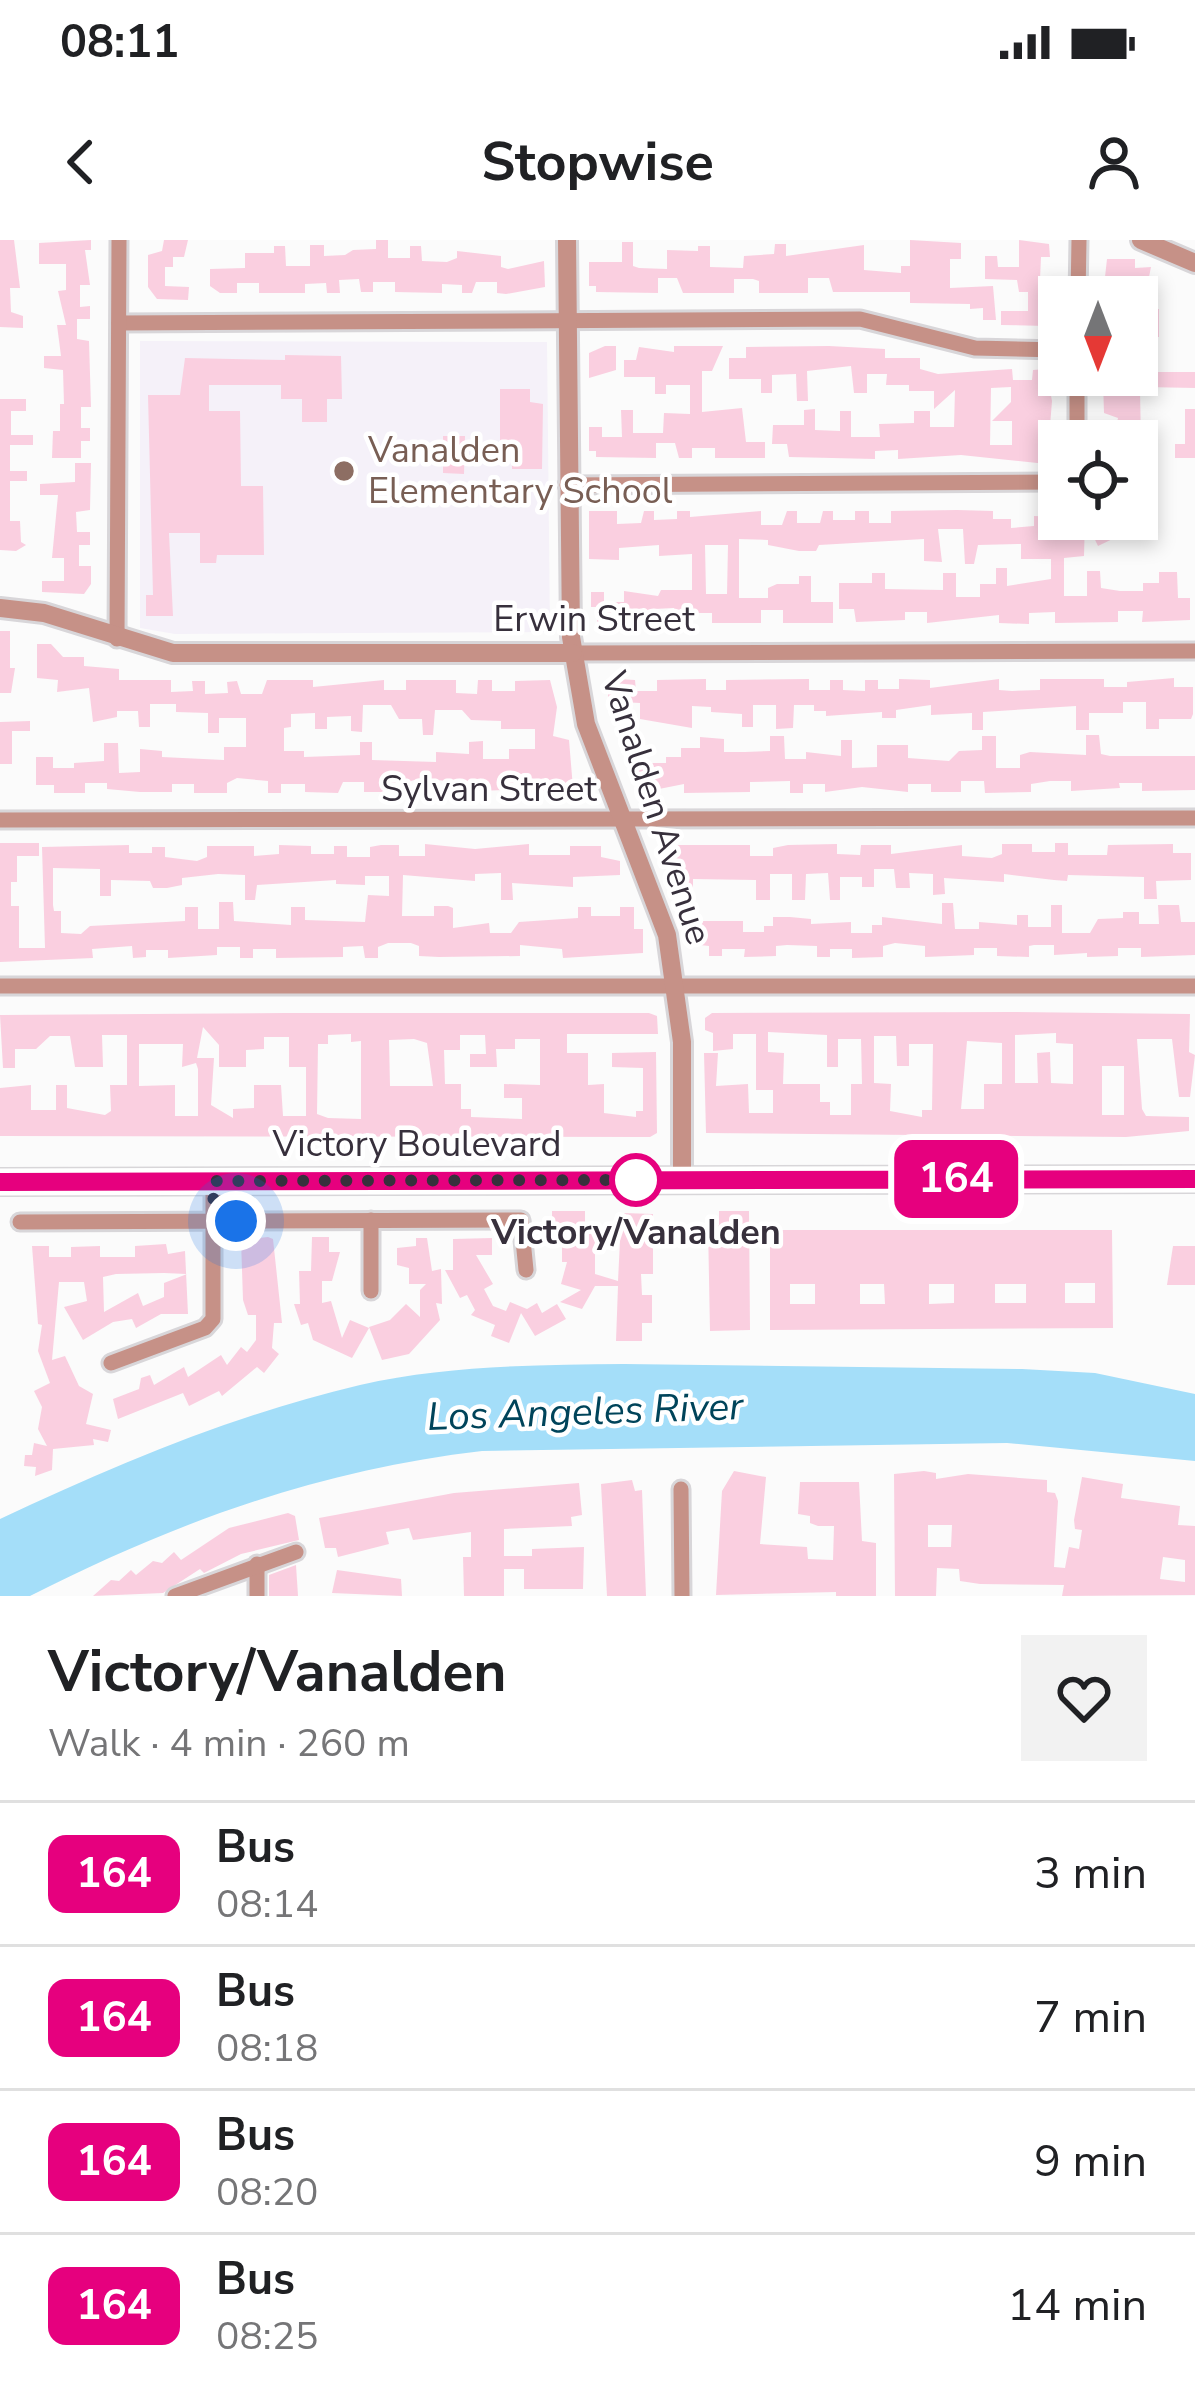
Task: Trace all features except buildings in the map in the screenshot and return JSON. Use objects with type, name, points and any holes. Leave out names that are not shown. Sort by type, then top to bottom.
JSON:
[{"type":"main road","name":"Victory Boulevard","points":[[0,1182],[1195,1179]]},
{"type":"street","points":[[116,639],[119,240]]},
{"type":"street","name":"Vanalden Avenue","points":[[567,240],[573,652],[586,724],[651,883],[676,986],[682,1180]]},
{"type":"street","points":[[1078,276],[1079,240]]},
{"type":"street","points":[[1141,240],[1195,263]]},
{"type":"street","points":[[119,323],[860,319],[975,348],[1038,350]]},
{"type":"street","points":[[567,485],[1038,482]]},
{"type":"street","name":"Erwin Street","points":[[0,608],[44,613],[116,639],[173,652],[1195,651]]},
{"type":"street","name":"Sylvan Street","points":[[0,820],[1195,818]]},
{"type":"street","points":[[0,986],[1195,986]]},
{"type":"street","points":[[111,1363],[205,1328],[213,1318],[213,1181]]},
{"type":"street","points":[[371,1220],[371,1291]]},
{"type":"street","points":[[20,1222],[525,1224],[526,1270]]},
{"type":"street","points":[[681,1489],[682,1596]]},
{"type":"street","points":[[175,1596],[296,1552]]},
{"type":"street","points":[[257,1564],[257,1596]]},
{"type":"shaded area","name":"Vanalden Elementary School","points":[[140,341],[547,342],[550,632],[175,634],[140,628]]},
{"type":"water","name":"Los Angeles River","points":[[624,1364],[1095,1373],[1195,1394],[1195,1461],[1007,1443],[482,1451],[306,1486],[194,1523],[30,1596],[0,1596],[0,1519],[176,1443],[313,1397],[392,1378],[491,1367]]},
{"type":"bus line","name":"164","points":[[0,1182],[1195,1179]]},
{"type":"place","name":"Vanalden Elementary School","points":[[344,471]]},
{"type":"place","name":"Victory/Vanalden","points":[[636,1180]]},
{"type":"route","points":[[236,1221],[214,1220],[213,1181],[636,1180]]}]
